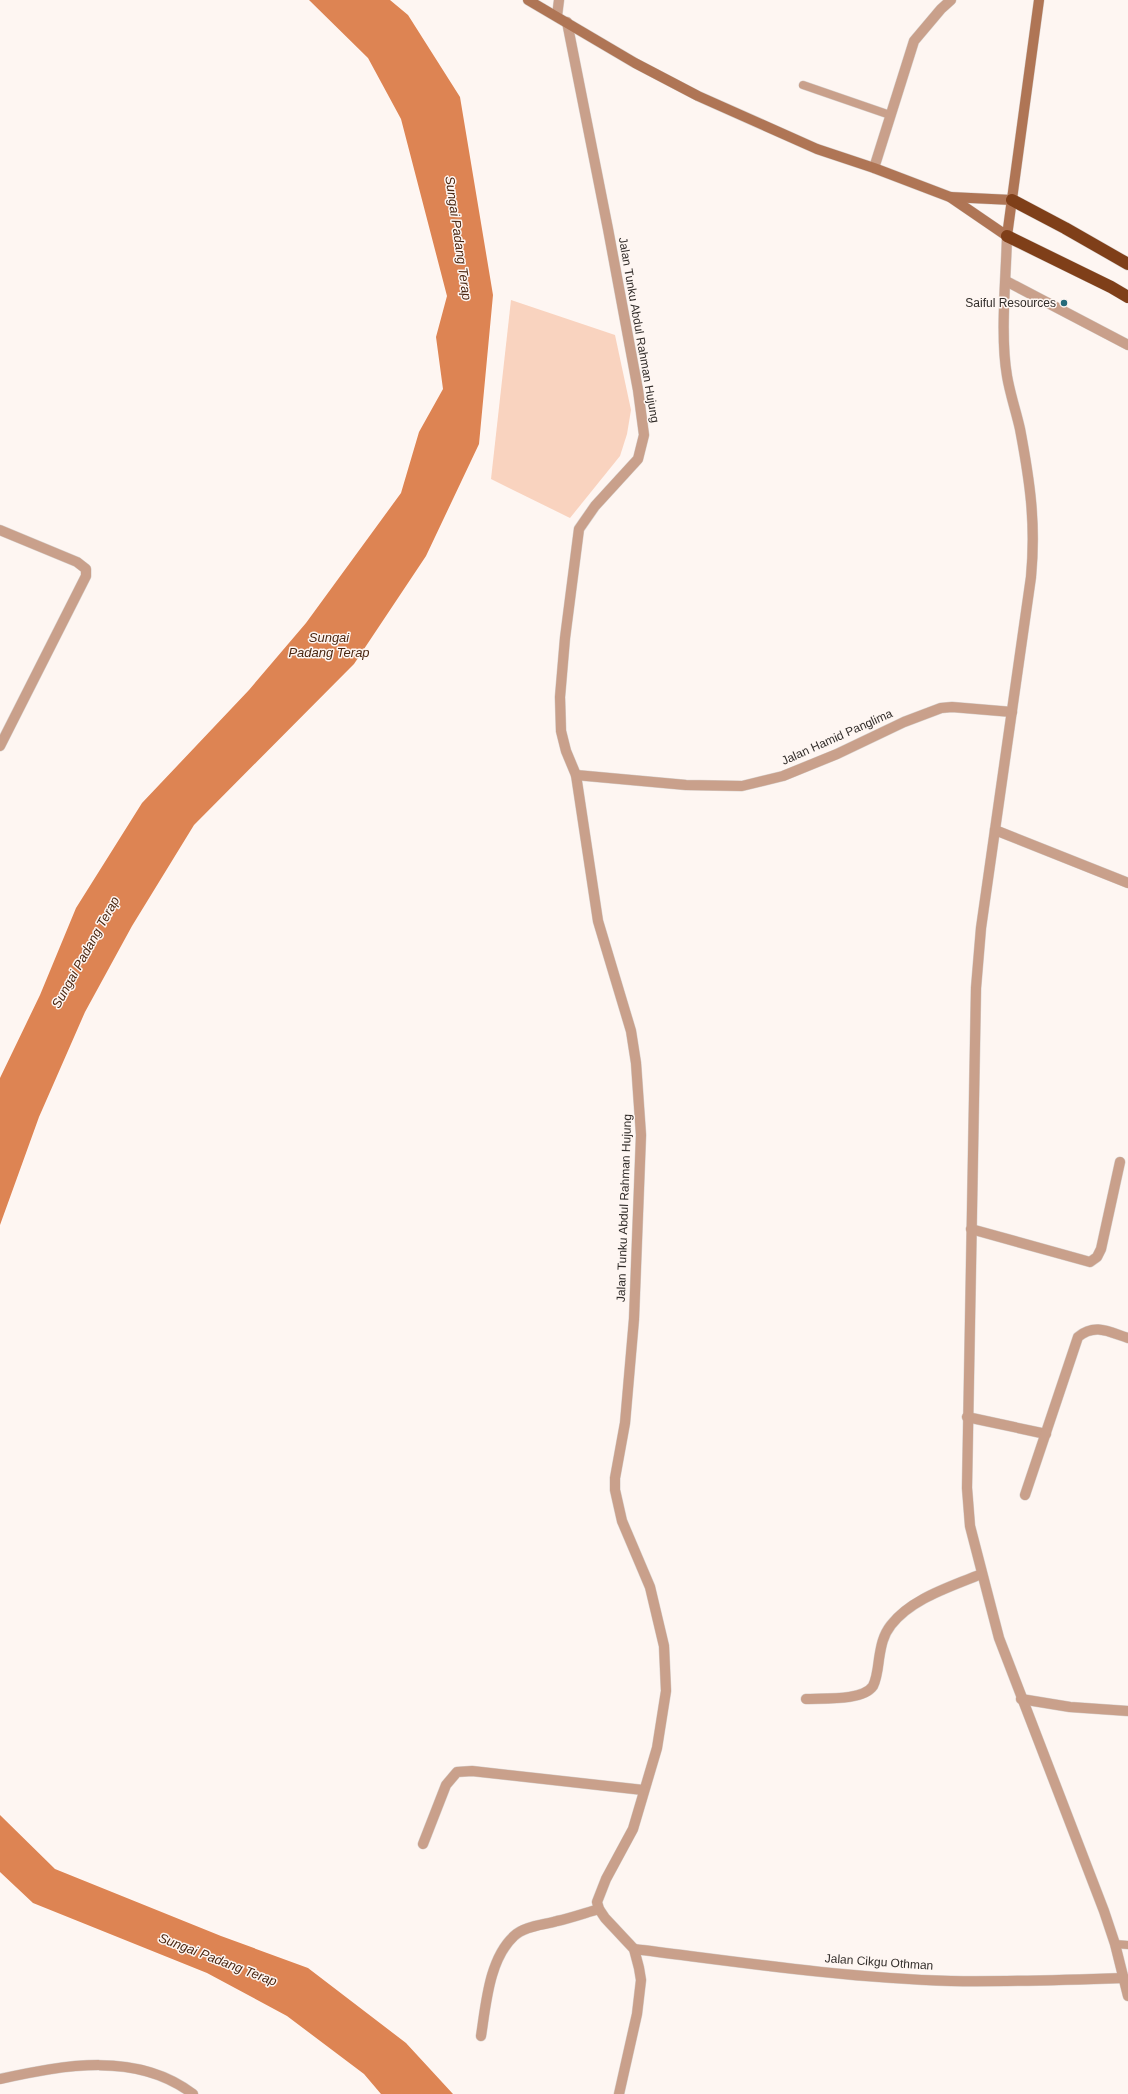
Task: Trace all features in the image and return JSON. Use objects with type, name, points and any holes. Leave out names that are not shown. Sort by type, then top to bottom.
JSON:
[{"type":"highway","points":[[1012,200],[1128,264]]},
{"type":"highway","points":[[1007,236],[1128,297]]},
{"type":"main road","points":[[528,0],[647,70],[704,99],[796,140],[950,197],[1007,236],[1039,0]]},
{"type":"main road","points":[[950,197],[1012,200]]},
{"type":"street","points":[[557,16],[559,0]]},
{"type":"street","points":[[874,168],[914,41],[941,8],[951,0]]},
{"type":"street","name":"Jalan Tunku Abdul Rahman Hujung","points":[[567,22],[608,229],[638,390],[644,435],[638,459],[595,506],[579,528],[564,638],[560,702],[561,731],[566,751],[576,775],[598,921],[631,1031],[640,1110],[640,1175],[630,1378],[625,1423],[615,1478],[616,1503],[650,1587],[664,1646],[666,1692],[657,1748],[643,1790],[633,1829],[599,1896],[599,1909]]},
{"type":"street","points":[[1007,236],[1005,343],[1007,375],[1028,474],[1034,526],[1031,577],[981,928],[976,988],[967,1417],[968,1505],[981,1574],[998,1638],[1115,1944],[1128,1996]]},
{"type":"street","points":[[1006,281],[1128,345]]},
{"type":"street","points":[[0,530],[77,562],[86,569],[86,576],[0,746]]},
{"type":"street","name":"Jalan Hamid Panglima","points":[[576,775],[686,785],[742,786],[783,776],[837,754],[910,719],[942,708],[952,707],[1012,712]]},
{"type":"street","points":[[995,830],[1128,883]]},
{"type":"street","points":[[970,1229],[1090,1262],[1097,1257],[1101,1249],[1120,1162]]},
{"type":"street","points":[[1025,1495],[1078,1337],[1085,1331],[1101,1329],[1128,1338]]},
{"type":"street","points":[[967,1417],[1046,1434]]},
{"type":"street","points":[[806,1699],[852,1696],[869,1691],[875,1679],[881,1644],[885,1633],[897,1618],[916,1603],[981,1574]]},
{"type":"street","points":[[1021,1699],[1070,1707],[1128,1711]]},
{"type":"street","points":[[423,1844],[446,1785],[457,1772],[472,1771],[643,1790]]},
{"type":"street","points":[[480,2036],[491,1977],[503,1951],[514,1935],[535,1926],[556,1922],[599,1909],[634,1949],[641,1980],[637,2014],[619,2094]]},
{"type":"street","name":"Jalan Cikgu Othman","points":[[634,1949],[754,1964],[895,1978],[1014,1981],[1124,1978]]},
{"type":"street","points":[[0,2079],[84,2064],[114,2065],[142,2070],[163,2077],[193,2094]]},
{"type":"lane","points":[[803,85],[890,115]]},
{"type":"lane","points":[[1115,1944],[1128,1945]]},
{"type":"shaded area","points":[[511,300],[615,335],[631,410],[627,434],[620,456],[570,518],[491,479]]},
{"type":"water","name":"Sungai Padang Terap","points":[[309,0],[390,0],[408,15],[460,97],[493,295],[479,444],[426,556],[354,664],[194,825],[132,926],[85,1012],[39,1117],[0,1225],[0,1078],[40,995],[76,908],[142,803],[249,690],[306,623],[401,493],[419,432],[443,389],[436,337],[447,296],[401,119],[368,58]]},
{"type":"water","name":"Sungai Padang Terap","points":[[0,1815],[55,1869],[221,1936],[308,1968],[406,2043],[453,2094],[381,2094],[364,2074],[287,2016],[207,1973],[33,1903],[0,1872]]},
{"type":"place","name":"Saiful Resources","points":[[1064,303]]}]
